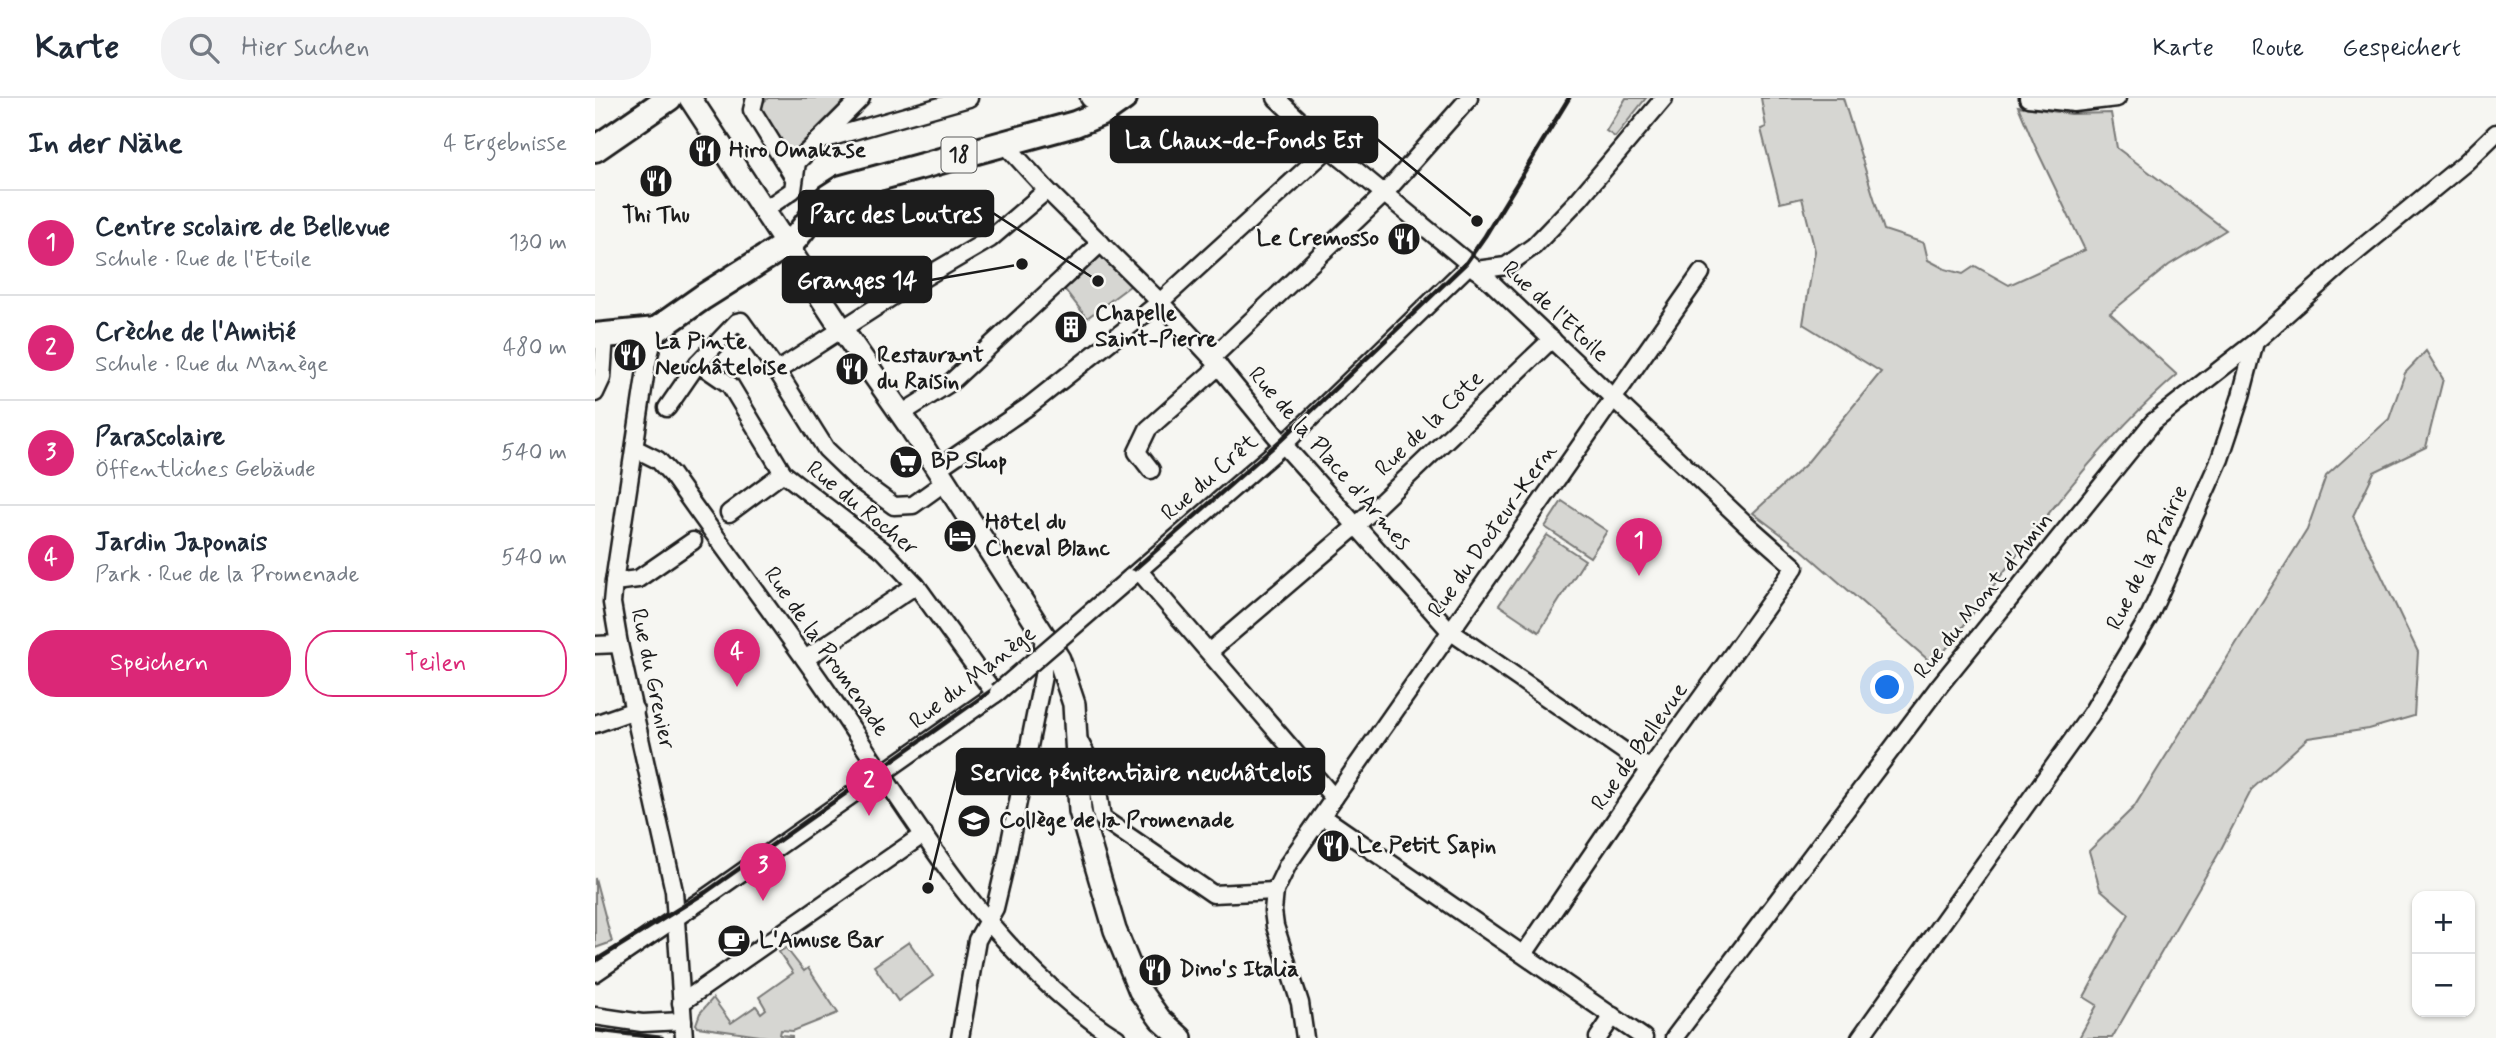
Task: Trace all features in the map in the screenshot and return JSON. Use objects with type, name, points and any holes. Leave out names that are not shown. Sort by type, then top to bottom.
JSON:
[{"type":"main road","points":[[595,149],[669,98]]},
{"type":"main road","points":[[690,98],[901,414],[1059,659],[1070,686],[1077,738],[1080,811],[1115,930],[1140,991],[1160,1019],[1181,1038]]},
{"type":"main road","name":"18","points":[[600,336],[656,330],[723,284],[787,245],[828,197],[842,188],[1075,124],[1096,105],[1124,98]]},
{"type":"street","points":[[755,98],[752,110],[794,178]]},
{"type":"street","points":[[764,210],[793,190],[797,162],[861,98]]},
{"type":"street","points":[[818,141],[969,98]]},
{"type":"street","name":"Rue de l'Etoile","points":[[1276,98],[1329,148],[1472,267],[1552,339],[1795,567]]},
{"type":"street","points":[[1151,470],[1137,452],[1148,429],[1384,194],[1469,98]]},
{"type":"street","points":[[1472,267],[1506,266],[1534,246],[1579,199],[1664,98]]},
{"type":"street","points":[[2028,98],[2074,103],[2117,98]]},
{"type":"street","points":[[2255,342],[2348,259],[2465,163],[2496,133]]},
{"type":"street","name":"Rue de la Place d'Armes","points":[[1004,143],[1216,362],[1355,527],[1450,631],[1650,769]]},
{"type":"street","points":[[667,408],[698,363],[741,321],[777,370],[826,449],[857,479],[894,506],[913,505],[941,475],[1160,302],[1329,148]]},
{"type":"street","points":[[777,370],[990,239],[1047,190]]},
{"type":"street","points":[[901,414],[950,383],[1101,243]]},
{"type":"street","name":"Rue du Crêt","points":[[1135,574],[1284,444],[1472,267]]},
{"type":"street","name":"Rue du Docteur-Kern","points":[[1275,891],[1288,864],[1702,273]]},
{"type":"street","name":"Rue du Grenier","points":[[656,330],[647,363],[613,603],[619,644],[674,891],[684,1038]]},
{"type":"street","points":[[595,393],[602,378],[600,336]]},
{"type":"street","name":"Rue de la Côte","points":[[1210,651],[1355,527],[1552,339]]},
{"type":"street","name":"Rue du Mont d'Amin","points":[[1674,1038],[1940,685],[2153,422],[2255,342]]},
{"type":"street","name":"Rue de la Prairie","points":[[1860,1038],[2091,714],[2149,617],[2220,459],[2255,342]]},
{"type":"street","name":"Rue du Rocher","points":[[698,363],[730,384],[783,473],[884,551],[916,585],[996,693]]},
{"type":"street","name":"Rue de la Promenade","points":[[636,449],[658,460],[672,475],[805,659],[987,922],[1047,985],[1117,1038]]},
{"type":"street","points":[[729,513],[783,473]]},
{"type":"street","points":[[614,582],[638,579],[693,541]]},
{"type":"street","name":"Rue de Bellevue","points":[[1524,954],[1650,769],[1795,567]]},
{"type":"street","points":[[1135,574],[1210,651],[1334,798]]},
{"type":"street","name":"Rue du Manège","points":[[595,973],[996,693],[1135,574]]},
{"type":"street","points":[[805,659],[916,585]]},
{"type":"street","points":[[960,1038],[977,940],[995,908],[1044,676],[1042,631]]},
{"type":"street","points":[[595,645],[619,644]]},
{"type":"street","points":[[595,724],[635,710]]},
{"type":"street","points":[[1077,738],[1095,771],[1102,818],[1213,894],[1275,891],[1275,926],[1300,1003],[1305,1038]]},
{"type":"street","points":[[1322,816],[1644,1038]]},
{"type":"street","points":[[681,1003],[924,834]]},
{"type":"street","points":[[595,1016],[642,1023],[683,1021]]},
{"type":"street","points":[[1598,1038],[1613,1016]]},
{"type":"shaded area","points":[[768,98],[847,98],[790,155],[758,107]]},
{"type":"shaded area","points":[[1626,98],[1646,98],[1615,137],[1606,131]]},
{"type":"shaded area","points":[[1761,98],[1843,98],[1884,230],[1924,243],[1928,260],[1945,269],[1963,274],[1975,266],[2009,285],[2085,250],[2018,106],[2071,114],[2111,113],[2117,148],[2226,230],[2169,265],[2110,313],[2177,375],[2142,407],[2078,477],[1934,665],[1802,550],[1753,513],[1806,464],[1881,372],[1803,324],[1815,251],[1802,198],[1780,203],[1761,129],[1766,127]]},
{"type":"shaded area","points":[[1101,243],[1138,280],[1087,318],[1059,282]]},
{"type":"shaded area","points":[[2426,351],[2443,379],[2426,447],[2374,472],[2353,516],[2418,652],[2414,716],[2369,729],[2308,738],[2252,789],[2220,851],[2112,1038],[2079,1038],[2097,1005],[2084,997],[2129,914],[2100,889],[2089,851],[2134,807],[2307,530],[2326,476],[2389,419],[2405,373]]},
{"type":"shaded area","points":[[1562,501],[1607,531],[1590,557],[1545,527]]},
{"type":"shaded area","points":[[1547,535],[1585,560],[1539,632],[1499,605]]},
{"type":"shaded area","points":[[595,878],[612,942],[595,948]]},
{"type":"shaded area","points":[[909,942],[933,976],[898,1001],[874,966]]},
{"type":"shaded area","points":[[786,948],[804,971],[808,968],[838,1013],[793,1031],[781,1030],[780,1035],[792,1038],[698,1027],[696,1024],[700,1013],[713,998],[731,1023],[756,1006],[761,1013],[766,1009],[759,997],[793,973],[779,952]]},
{"type":"railway","points":[[595,961],[706,892],[992,690],[1280,441],[1466,263],[1569,98]]},
{"type":"railway","points":[[595,1030],[662,1038]]},
{"type":"place","name":"Hiro Omakase","points":[[705,151]]},
{"type":"place","name":"Thi Thu","points":[[656,181]]},
{"type":"place","name":"La Chaux-de-Fonds Est","points":[[1477,221]]},
{"type":"place","name":"Le Cremosso","points":[[1404,239]]},
{"type":"place","name":"Granges 14","points":[[1022,264]]},
{"type":"place","name":"Parc des Loutres","points":[[1098,281]]},
{"type":"place","name":"Chapelle Saint-Pierre","points":[[1071,327]]},
{"type":"place","name":"La Pinte Neuchâteloise","points":[[630,355]]},
{"type":"place","name":"Restaurant du Raisin","points":[[852,369]]},
{"type":"place","name":"BP Shop","points":[[906,462]]},
{"type":"place","name":"Hôtel du Cheval Blanc","points":[[960,536]]},
{"type":"place","name":"Centre scolaire de Bellevue","points":[[1639,576]]},
{"type":"place","name":"Jardin Japonais","points":[[737,687]]},
{"type":"place","name":"Crèche de l'Amitié","points":[[869,816]]},
{"type":"place","name":"Collège de la Promenade","points":[[974,821]]},
{"type":"place","name":"Le Petit Sapin","points":[[1333,846]]},
{"type":"place","name":"Service pénitentiaire neuchâtelois","points":[[928,888]]},
{"type":"place","name":"Parascolaire","points":[[763,901]]},
{"type":"place","name":"L'Amuse Bar","points":[[734,941]]},
{"type":"place","name":"Dino's Italia","points":[[1155,970]]}]
